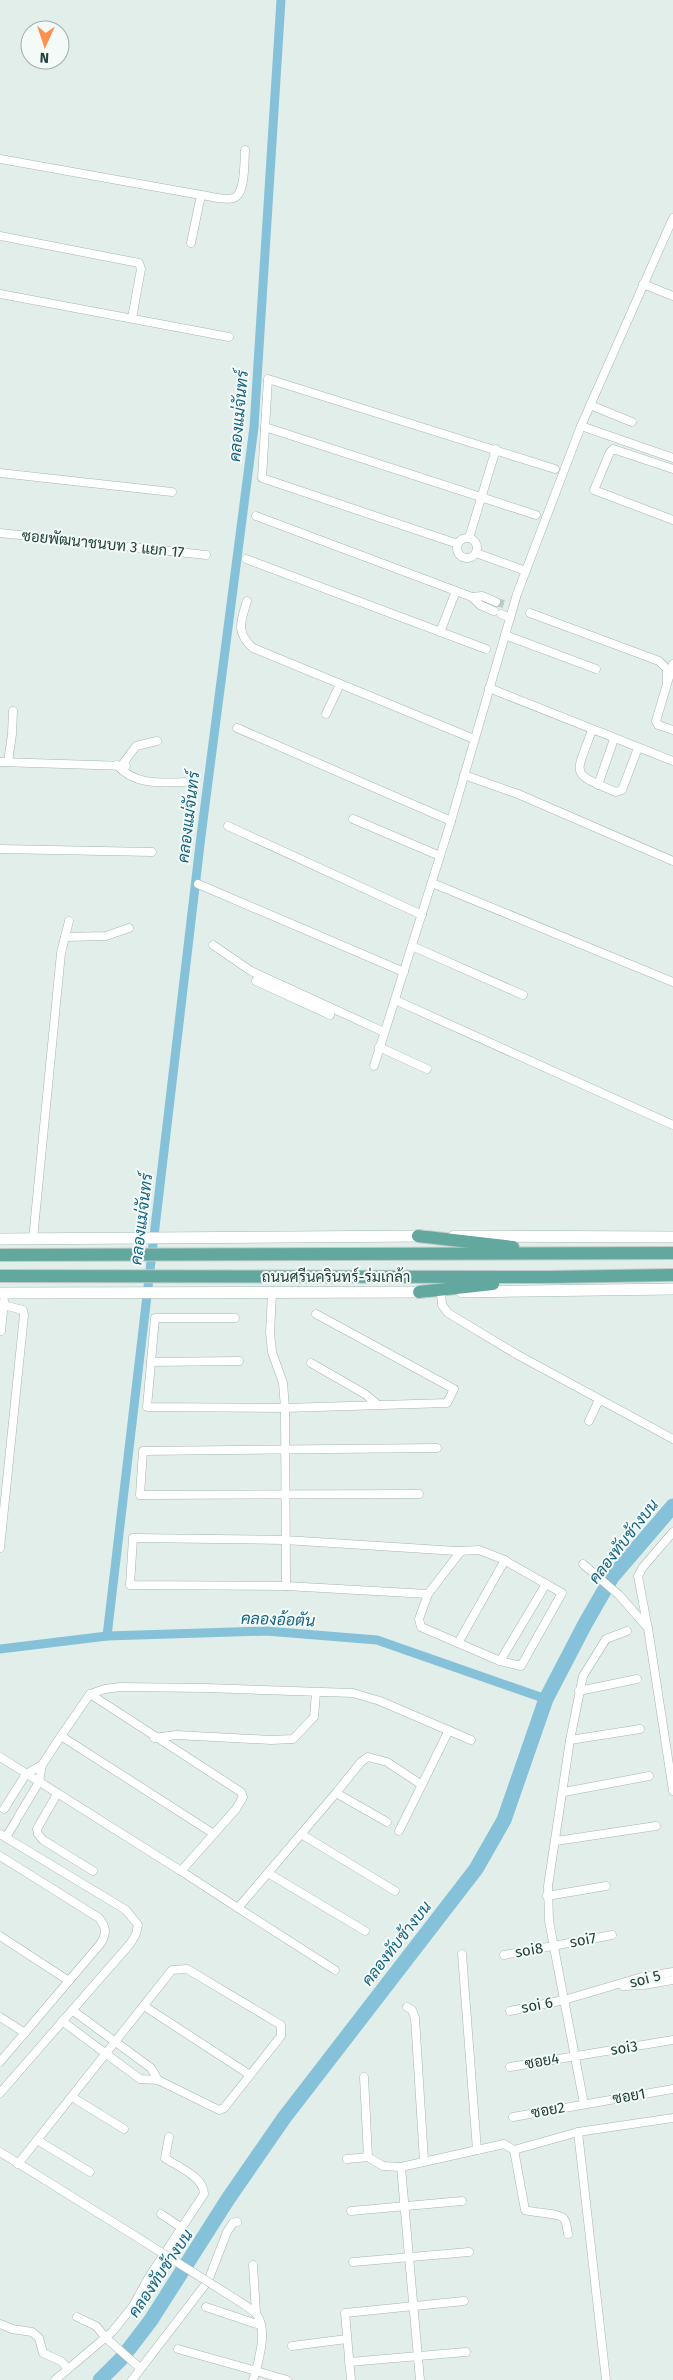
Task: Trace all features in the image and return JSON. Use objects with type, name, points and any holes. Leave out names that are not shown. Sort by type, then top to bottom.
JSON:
[{"type":"main road","points":[[418,1236],[566,1254]]},
{"type":"main road","points":[[0,1239],[418,1236],[673,1237]]},
{"type":"main road","name":"ถนนศรีนครินทร์-ร่มเกล้า","points":[[0,1255],[170,1256],[673,1253]]},
{"type":"main road","name":"ถนนศรีนครินทร์-ร่มเกล้า","points":[[0,1276],[550,1277],[673,1275]]},
{"type":"main road","points":[[419,1292],[550,1277]]},
{"type":"main road","name":"ถนนศรีนครินทร์-ร่มเกล้า","points":[[2,1292],[167,1294],[673,1289]]},
{"type":"street","points":[[0,159],[232,199],[238,196],[244,180],[244,150]]},
{"type":"street","points":[[191,242],[201,195]]},
{"type":"street","points":[[374,1066],[451,821],[489,688],[526,570],[581,426],[673,218]]},
{"type":"street","points":[[0,236],[139,263],[141,269],[132,318]]},
{"type":"street","points":[[643,284],[673,296]]},
{"type":"street","points":[[0,294],[228,337]]},
{"type":"street","points":[[458,544],[262,478],[268,379],[555,469]]},
{"type":"street","points":[[590,405],[632,422]]},
{"type":"street","points":[[581,426],[672,456]]},
{"type":"street","points":[[265,427],[536,515]]},
{"type":"street","points":[[469,538],[496,449]]},
{"type":"street","points":[[673,469],[613,449],[594,490],[673,520]]},
{"type":"street","points":[[0,473],[172,492]]},
{"type":"street","points":[[256,516],[472,597],[480,605],[510,618]]},
{"type":"street","name":"ซอยพัฒนาชนบท 3 แยก 17","points":[[0,533],[206,555]]},
{"type":"street","points":[[469,538],[476,544],[476,553],[468,558],[461,557],[457,551],[458,544],[462,539],[469,538]]},
{"type":"street","points":[[476,553],[526,570]]},
{"type":"street","points":[[246,560],[486,649]]},
{"type":"street","points":[[440,632],[456,591]]},
{"type":"street","points":[[472,597],[482,596],[513,608]]},
{"type":"street","points":[[248,601],[240,630],[241,635],[249,644],[474,740]]},
{"type":"street","points":[[530,613],[659,661],[667,669],[670,682]]},
{"type":"street","points":[[505,635],[596,669]]},
{"type":"street","points":[[673,664],[670,682],[656,721],[658,725],[673,730]]},
{"type":"street","points":[[326,714],[340,684]]},
{"type":"street","points":[[489,688],[673,761]]},
{"type":"street","points":[[13,712],[12,734],[4,762],[122,765]]},
{"type":"street","points":[[237,728],[451,821]]},
{"type":"street","points":[[592,730],[579,768],[583,778],[598,785],[616,792],[622,790],[638,748]]},
{"type":"street","points":[[598,785],[614,739]]},
{"type":"street","points":[[122,765],[136,746],[157,741]]},
{"type":"street","points":[[122,765],[124,773],[149,782],[184,782]]},
{"type":"street","points":[[464,774],[518,794],[673,862]]},
{"type":"street","points":[[353,819],[440,856]]},
{"type":"street","points":[[228,826],[422,915]]},
{"type":"street","points":[[0,849],[152,852]]},
{"type":"street","points":[[432,883],[673,982]]},
{"type":"street","points":[[198,884],[404,972]]},
{"type":"street","points":[[33,1239],[61,954],[69,921]]},
{"type":"street","points":[[65,937],[106,936],[129,928]]},
{"type":"street","points":[[213,945],[251,971],[320,1007],[330,1015]]},
{"type":"street","points":[[412,946],[523,995]]},
{"type":"street","points":[[256,980],[384,1032]]},
{"type":"street","points":[[394,1000],[673,1125]]},
{"type":"street","points":[[379,1047],[427,1069]]},
{"type":"street","points":[[1,1331],[2,1292]]},
{"type":"street","points":[[441,1292],[442,1305],[448,1313],[599,1400],[673,1439]]},
{"type":"street","points":[[272,1293],[270,1333],[272,1352],[283,1383],[285,1408],[286,1586]]},
{"type":"street","points":[[0,1548],[24,1315],[22,1310],[18,1308],[3,1305]]},
{"type":"street","points":[[235,1318],[155,1318],[147,1407],[285,1408],[447,1403],[454,1389],[316,1314]]},
{"type":"street","points":[[151,1362],[239,1361]]},
{"type":"street","points":[[311,1363],[365,1394],[378,1405]]},
{"type":"street","points":[[589,1421],[599,1400]]},
{"type":"street","points":[[419,1494],[140,1495],[142,1451],[437,1448]]},
{"type":"street","points":[[673,1532],[638,1576],[648,1628],[673,1791]]},
{"type":"street","points":[[428,1594],[286,1586],[130,1585],[134,1538],[285,1540],[461,1551],[480,1550],[505,1560],[562,1593],[521,1666],[500,1661],[423,1629],[419,1625],[428,1594],[461,1551]]},
{"type":"street","points":[[458,1643],[505,1560]]},
{"type":"street","points":[[583,1564],[620,1595],[648,1628]]},
{"type":"street","points":[[500,1661],[546,1584]]},
{"type":"street","points":[[584,2104],[554,1946],[547,1896],[564,1792],[570,1740],[583,1676],[600,1646],[606,1640],[626,1631]]},
{"type":"street","points":[[579,1691],[637,1679]]},
{"type":"street","points":[[0,2093],[130,1944],[136,1934],[138,1925],[126,1910],[3,1836],[17,1819],[39,1782],[42,1765],[90,1694],[120,1687],[206,1688],[365,1695],[471,1740]]},
{"type":"street","points":[[154,1738],[176,1735],[293,1739],[314,1717],[316,1693]]},
{"type":"street","points":[[90,1694],[154,1738],[241,1792],[243,1798],[241,1803],[181,1871]]},
{"type":"street","points":[[570,1740],[640,1729]]},
{"type":"street","points":[[399,1831],[449,1730]]},
{"type":"street","points":[[61,1736],[214,1834]]},
{"type":"street","points":[[0,1757],[335,1970]]},
{"type":"street","points":[[238,1908],[361,1762],[368,1757],[387,1762],[422,1785]]},
{"type":"street","points":[[2,1812],[26,1774],[42,1765]]},
{"type":"street","points":[[564,1792],[649,1776]]},
{"type":"street","points":[[336,1793],[387,1822]]},
{"type":"street","points":[[57,1794],[37,1829],[38,1834],[43,1840],[93,1870]]},
{"type":"street","points":[[556,1841],[656,1826]]},
{"type":"street","points":[[301,1834],[395,1891]]},
{"type":"street","points":[[0,1856],[99,1918],[105,1926],[106,1935],[0,2062]]},
{"type":"street","points":[[268,1872],[365,1931]]},
{"type":"street","points":[[547,1896],[606,1886]]},
{"type":"street","name":"soi7","points":[[554,1946],[612,1935]]},
{"type":"street","points":[[0,1936],[69,1981]]},
{"type":"street","name":"soi8","points":[[504,1955],[554,1946]]},
{"type":"street","points":[[462,1954],[477,2150]]},
{"type":"street","points":[[18,2164],[107,2054],[172,1970],[187,1969],[281,2025],[281,2036],[224,2108],[220,2110],[158,2080],[140,2079],[107,2054],[62,2022]]},
{"type":"street","name":"soi 5","points":[[564,2000],[642,1977],[673,1972]]},
{"type":"street","name":"soi 5","points":[[616,1986],[644,1986],[673,1980]]},
{"type":"street","name":"soi 6","points":[[510,2011],[564,2000]]},
{"type":"street","points":[[144,2006],[250,2075]]},
{"type":"street","points":[[407,2007],[412,2010],[414,2018],[424,2161]]},
{"type":"street","points":[[72,2010],[151,2068],[158,2080]]},
{"type":"street","points":[[0,2017],[25,2033]]},
{"type":"street","name":"soi3","points":[[575,2056],[673,2040]]},
{"type":"street","name":"ซอย4","points":[[510,2067],[575,2056]]},
{"type":"street","points":[[364,2077],[368,2157]]},
{"type":"street","name":"ซอย1","points":[[584,2104],[673,2089]]},
{"type":"street","points":[[72,2097],[124,2129]]},
{"type":"street","name":"ซอย2","points":[[513,2117],[584,2104]]},
{"type":"street","points":[[347,2159],[368,2157],[383,2166],[401,2167],[504,2144],[514,2150],[578,2132],[673,2118]]},
{"type":"street","points":[[578,2132],[606,2380]]},
{"type":"street","points":[[55,2380],[108,2339],[133,2306],[204,2194],[204,2188],[196,2178],[165,2158],[169,2137]]},
{"type":"street","points":[[37,2140],[90,2172]]},
{"type":"street","points":[[514,2150],[525,2210],[534,2213],[561,2215],[565,2219],[568,2234]]},
{"type":"street","points":[[0,2152],[256,2313]]},
{"type":"street","points":[[401,2167],[420,2380]]},
{"type":"street","points":[[351,2211],[462,2201]]},
{"type":"street","points":[[161,2214],[182,2228]]},
{"type":"street","points":[[132,2380],[138,2366],[208,2281],[227,2232],[233,2223],[237,2222]]},
{"type":"street","points":[[354,2262],[469,2252]]},
{"type":"street","points":[[253,2265],[256,2313],[260,2325],[262,2351],[253,2380]]},
{"type":"street","points":[[351,2380],[345,2313],[464,2301]]},
{"type":"street","points":[[206,2307],[260,2325]]},
{"type":"street","points":[[77,2317],[96,2326],[138,2366]]},
{"type":"street","points":[[0,2324],[12,2329],[32,2332],[39,2338],[43,2353],[61,2360],[68,2369]]},
{"type":"street","points":[[292,2346],[347,2339]]},
{"type":"street","points":[[178,2349],[287,2380]]},
{"type":"street","points":[[349,2362],[466,2352]]},
{"type":"waterway","name":"คลองแม่จันทร์","points":[[107,1636],[201,836],[254,427],[281,0]]},
{"type":"waterway","name":"คลองทับช้างบน","points":[[100,2380],[122,2358],[151,2320],[228,2199],[284,2118],[476,1869],[504,1820],[546,1699],[585,1624],[612,1577],[673,1506]]},
{"type":"waterway","name":"คลองอ้อตัน","points":[[0,1649],[107,1636],[266,1631],[377,1640],[546,1699]]},
{"type":"tunnel","points":[[496,602],[504,604]]}]
